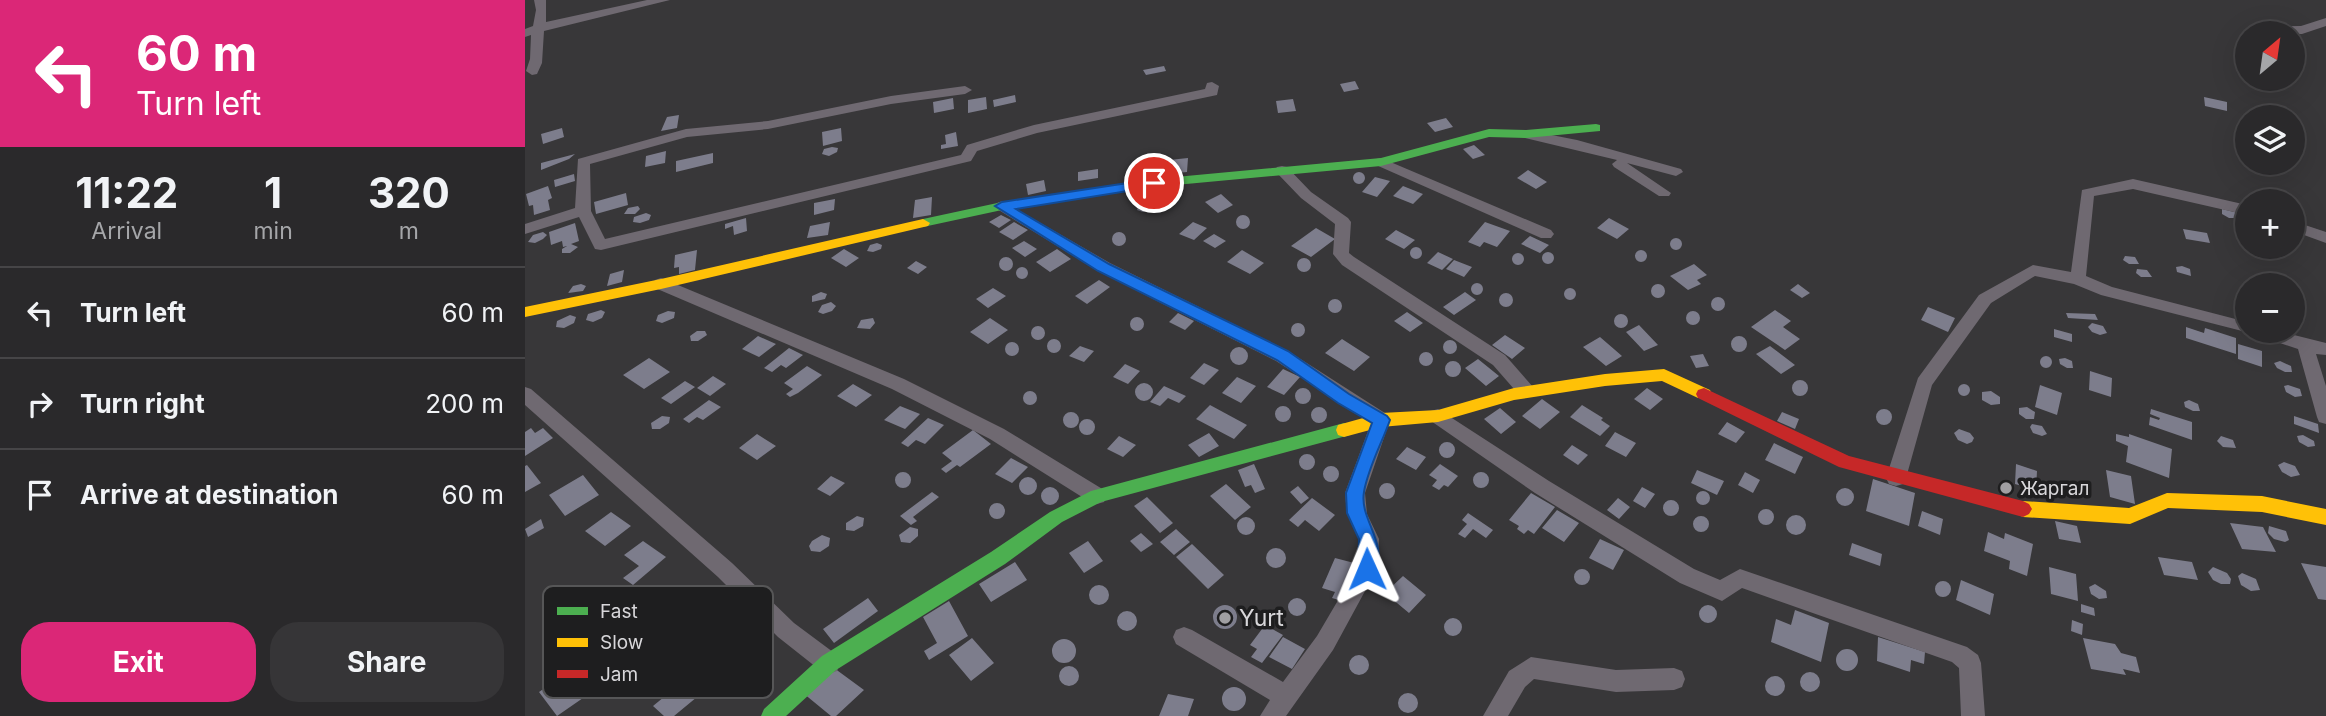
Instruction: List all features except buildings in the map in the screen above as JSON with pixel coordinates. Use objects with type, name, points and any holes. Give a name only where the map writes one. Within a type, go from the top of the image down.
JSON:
[{"type":"street","points":[[532,71],[537,64],[537,39],[542,16],[540,0]]},
{"type":"street","points":[[525,33],[664,0]]},
{"type":"street","points":[[2305,29],[2326,22]]},
{"type":"street","points":[[965,90],[891,100],[768,125],[686,133],[599,156],[583,162],[583,211],[601,245],[815,192],[921,170],[966,158],[972,148],[1034,129],[1212,92],[1212,86]]},
{"type":"street","points":[[525,312],[661,284],[876,232],[960,217],[1002,206],[1154,183],[1381,162],[1489,133],[1527,134],[1596,128]]},
{"type":"street","points":[[1527,134],[1572,143],[1676,172]]},
{"type":"street","points":[[1598,152],[1645,178],[1664,193]]},
{"type":"street","points":[[1381,162],[1546,234]]},
{"type":"street","points":[[1282,170],[1307,195],[1343,222],[1341,254],[1348,261],[1499,360],[1527,392]]},
{"type":"street","points":[[2078,279],[2087,193],[2133,184],[2235,207]]},
{"type":"street","points":[[1002,206],[1104,267],[1282,356],[1381,420]]},
{"type":"street","points":[[525,229],[583,211]]},
{"type":"street","points":[[2305,230],[2326,238]]},
{"type":"street","points":[[1896,478],[1924,383],[1985,299],[2033,270],[2078,279],[2107,291],[2235,325]]},
{"type":"street","points":[[661,284],[898,384],[997,434],[1097,496]]},
{"type":"street","points":[[2298,343],[2326,349]]},
{"type":"street","points":[[2305,345],[2326,417]]},
{"type":"street","points":[[771,716],[829,663],[998,558],[1056,517],[1097,496],[1381,420],[1438,416],[1527,392],[1605,380],[1664,376],[1845,462],[2016,509],[2130,516],[2167,500],[2262,504],[2326,517]]},
{"type":"street","points":[[525,394],[741,586]]},
{"type":"street","points":[[1438,416],[1542,487],[1687,576],[1722,591],[1740,578],[1959,653],[1970,663],[1973,716]]},
{"type":"street","points":[[1272,716],[1325,643],[1367,569],[1369,539],[1357,513],[1355,493],[1381,420]]},
{"type":"street","points":[[773,617],[829,663]]},
{"type":"street","points":[[1184,637],[1285,696]]},
{"type":"street","points":[[1495,716],[1517,680],[1531,668],[1616,681],[1674,678]]},
{"type":"traffic: fast","points":[[923,223],[1002,206],[1154,183],[1381,162],[1489,133],[1526,134],[1596,128]]},
{"type":"traffic: fast","points":[[771,716],[829,663],[998,558],[1056,517],[1097,496],[1344,430]]},
{"type":"traffic: slow","points":[[525,312],[661,284],[923,223]]},
{"type":"traffic: slow","points":[[1344,430],[1381,420],[1438,416],[1514,394],[1605,380],[1664,375],[1704,394]]},
{"type":"traffic: slow","points":[[2023,509],[2130,516],[2167,500],[2262,504],[2326,517]]},
{"type":"traffic: jam","points":[[1704,394],[1845,462],[2023,509]]},
{"type":"place","name":"Жаргал","points":[[2006,488]]},
{"type":"place","name":"Yurt","points":[[1225,618]]},
{"type":"route","points":[[1154,183],[1002,206],[1104,267],[1229,327],[1282,356],[1381,420],[1355,493],[1357,513],[1369,539],[1367,569]]}]
